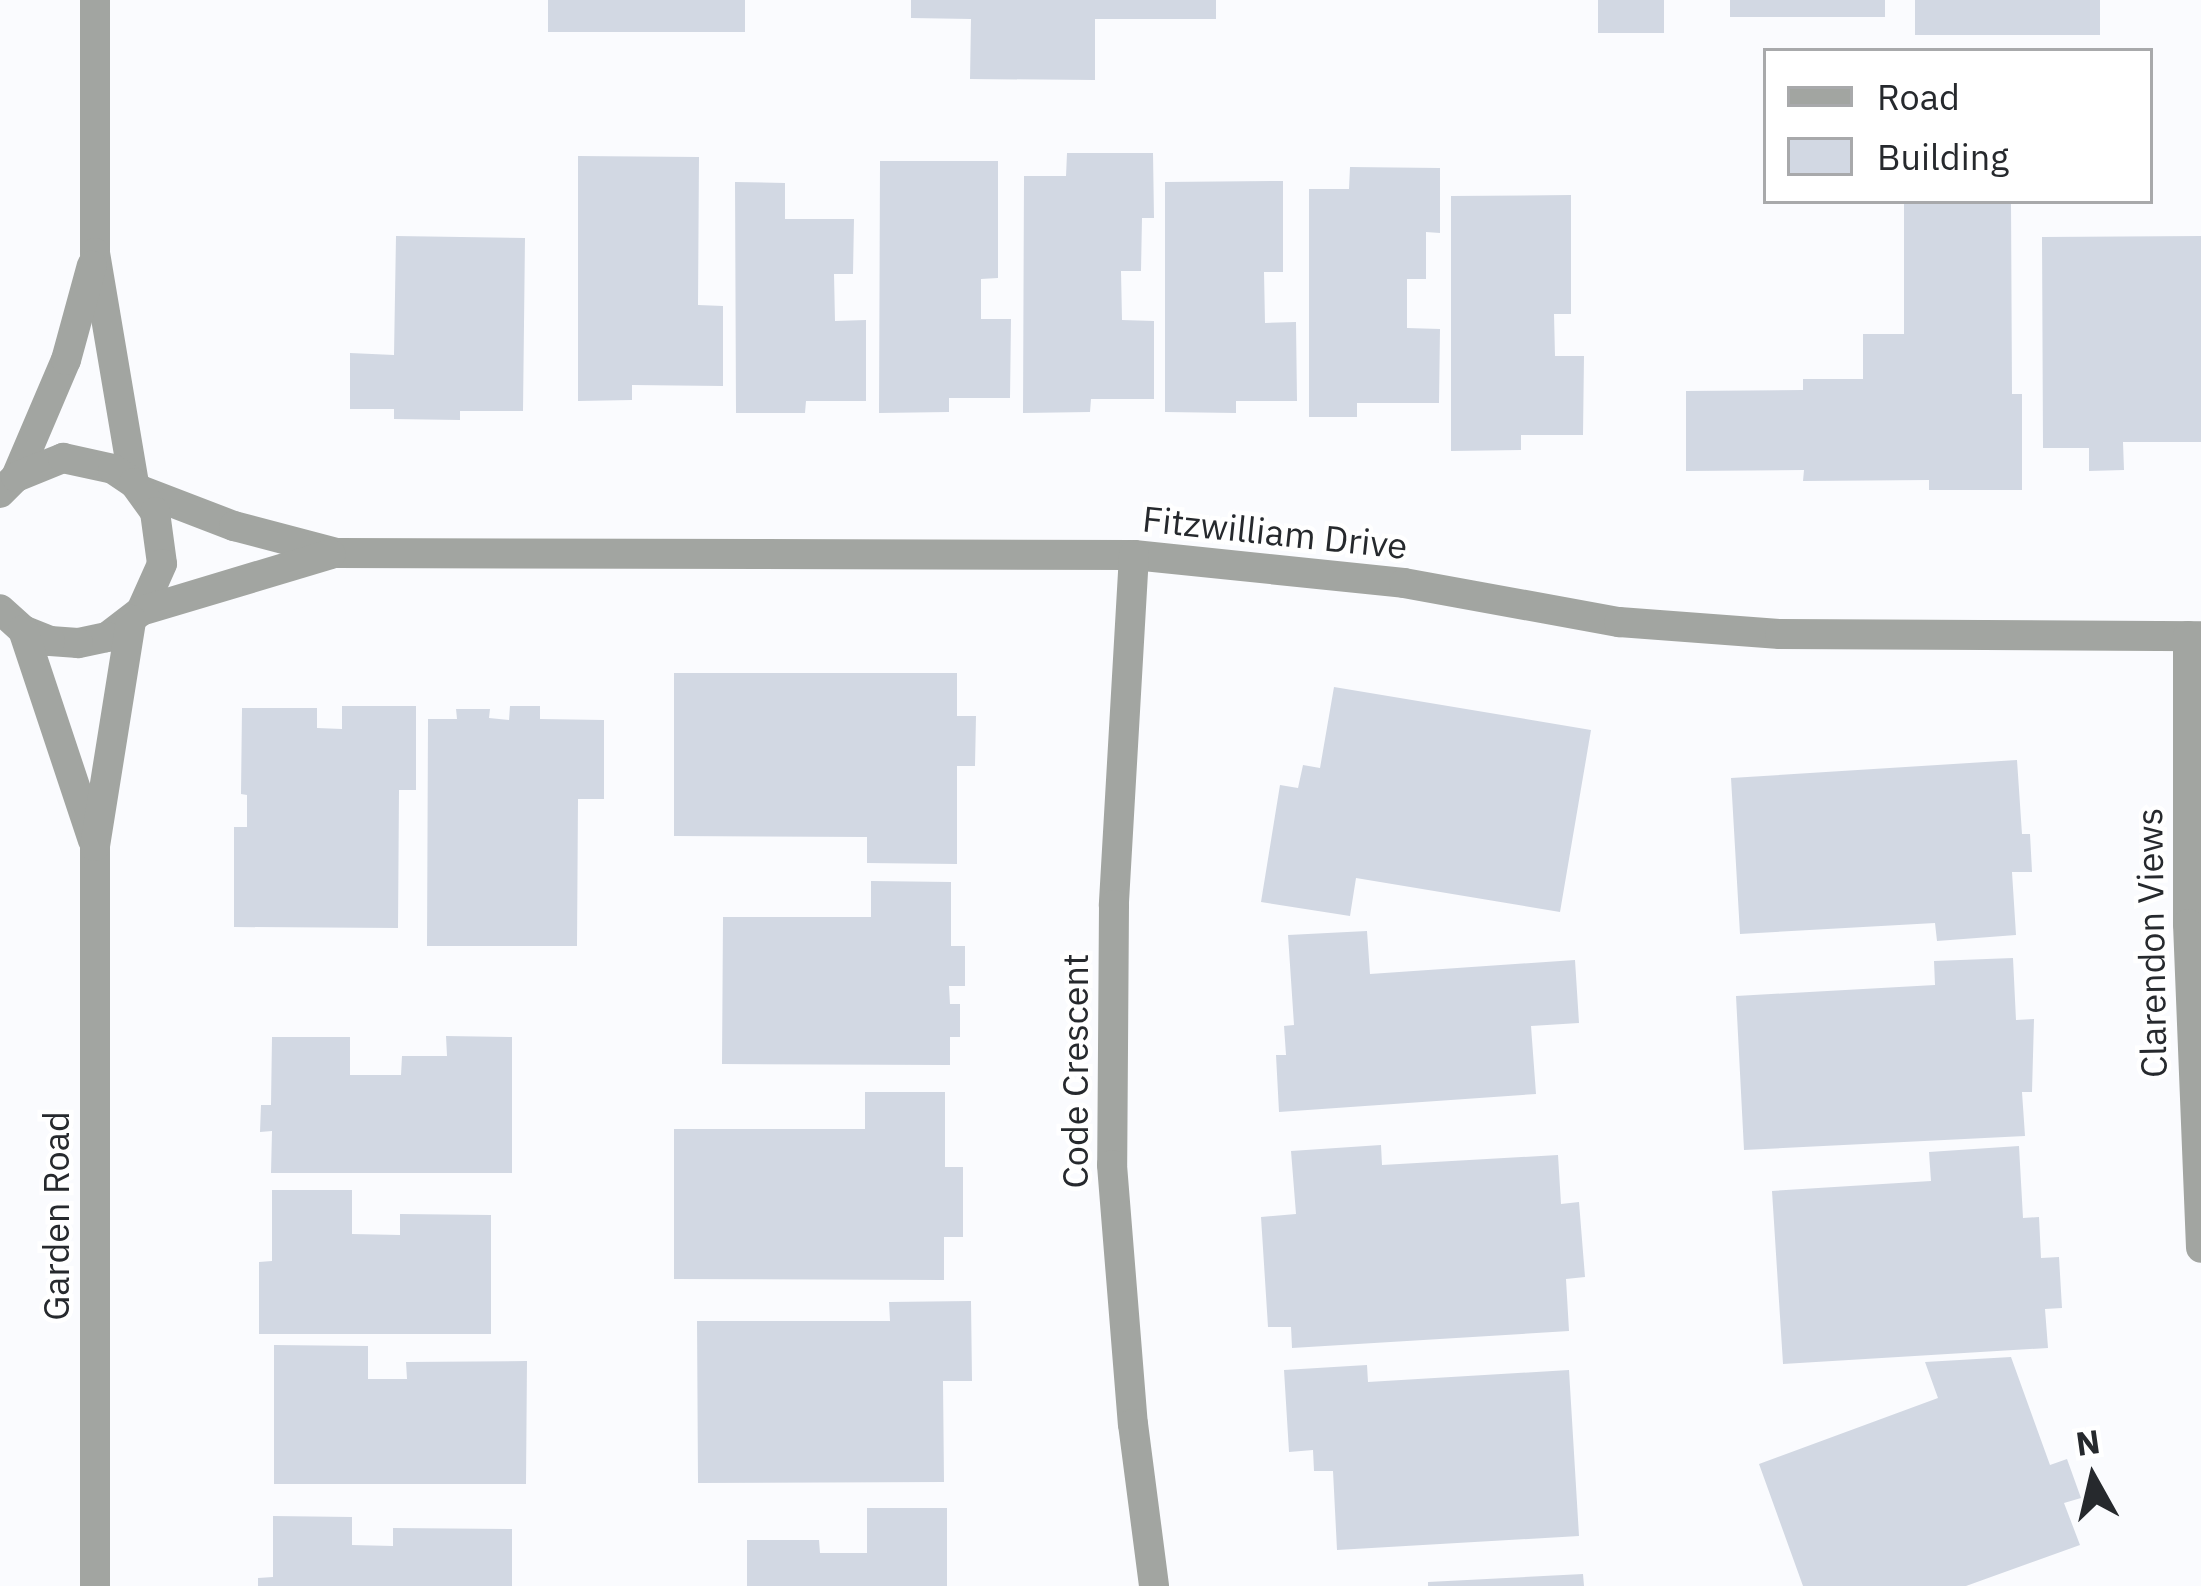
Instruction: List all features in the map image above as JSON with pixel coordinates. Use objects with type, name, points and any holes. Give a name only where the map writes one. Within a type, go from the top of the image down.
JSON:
[{"type":"street","points":[[95,0],[95,254],[137,487]]},
{"type":"street","points":[[6,486],[66,360],[95,254]]},
{"type":"street","name":"Fitzwilliam Drive","points":[[6,486],[63,458],[113,469],[137,487],[234,526],[337,553],[1134,555],[1313,571],[1665,626],[1780,634],[2195,636]]},
{"type":"street","name":"Garden Road","points":[[94,1586],[95,845],[136,615],[162,564],[155,512],[137,487]]},
{"type":"street","name":"Fitzwilliam Drive","points":[[8,618],[50,641],[79,644],[107,637],[136,615],[337,553]]},
{"type":"street","name":"Code Crescent","points":[[1134,555],[1114,905],[1112,1165],[1131,1404],[1154,1586]]},
{"type":"street","name":"Garden Road","points":[[8,618],[95,845]]},
{"type":"street","name":"Clarendon Views","points":[[2195,636],[2188,924],[2201,1248]]},
{"type":"building","points":[[548,0],[745,0],[745,32],[548,32]]},
{"type":"building","points":[[911,0],[1216,0],[1216,19],[1095,19],[1095,80],[970,79],[971,19],[911,18]]},
{"type":"building","points":[[1598,0],[1664,0],[1664,33],[1598,33]]},
{"type":"building","points":[[1730,0],[1885,0],[1885,17],[1730,17]]},
{"type":"building","points":[[1915,0],[2100,0],[2100,35],[1915,35]]},
{"type":"building","points":[[1067,153],[1153,153],[1154,218],[1142,218],[1141,271],[1121,271],[1122,320],[1154,321],[1154,399],[1091,399],[1090,412],[1023,413],[1024,176],[1066,176]]},
{"type":"building","points":[[578,156],[699,157],[698,305],[723,306],[723,386],[632,385],[632,400],[578,401]]},
{"type":"building","points":[[880,161],[998,161],[998,278],[981,279],[981,319],[1011,319],[1010,398],[949,398],[949,412],[879,413]]},
{"type":"building","points":[[1350,167],[1440,168],[1440,233],[1426,232],[1426,279],[1407,279],[1407,328],[1440,329],[1439,403],[1357,403],[1357,417],[1309,417],[1309,189],[1349,189]]},
{"type":"building","points":[[1283,181],[1283,272],[1264,272],[1265,323],[1296,322],[1297,401],[1236,401],[1236,413],[1165,412],[1165,182]]},
{"type":"building","points":[[735,182],[785,183],[785,219],[854,219],[853,274],[834,274],[835,321],[866,320],[866,401],[806,401],[805,413],[736,413]]},
{"type":"building","points":[[1571,195],[1571,314],[1554,314],[1555,356],[1584,356],[1583,435],[1521,435],[1521,450],[1451,451],[1451,196]]},
{"type":"building","points":[[1904,204],[2011,204],[2012,394],[2022,394],[2022,490],[1929,490],[1929,480],[1803,481],[1804,470],[1686,471],[1686,391],[1803,390],[1803,379],[1863,379],[1863,334],[1904,334]]},
{"type":"building","points":[[396,236],[525,238],[523,411],[460,411],[460,420],[394,419],[394,409],[350,409],[350,353],[394,355]]},
{"type":"building","points":[[2201,236],[2201,442],[2123,442],[2124,470],[2089,471],[2089,448],[2043,448],[2042,237]]},
{"type":"building","points":[[674,673],[957,673],[957,716],[976,716],[975,766],[957,766],[957,864],[867,863],[867,837],[674,836]]},
{"type":"building","points":[[1334,687],[1591,730],[1560,912],[1356,878],[1350,916],[1261,902],[1280,785],[1298,788],[1303,765],[1320,768]]},
{"type":"building","points":[[342,706],[416,706],[416,790],[399,790],[398,928],[234,927],[234,827],[247,827],[247,795],[241,794],[242,708],[317,708],[317,728],[342,729]]},
{"type":"building","points":[[510,706],[540,706],[540,719],[604,720],[604,799],[578,799],[577,946],[427,946],[428,719],[457,719],[456,709],[490,709],[489,718],[509,720]]},
{"type":"building","points":[[2017,760],[2022,834],[2030,834],[2032,872],[2012,872],[2016,935],[1937,941],[1935,923],[1740,934],[1731,778]]},
{"type":"building","points":[[871,881],[951,882],[951,946],[965,946],[965,986],[949,986],[950,1004],[960,1004],[960,1037],[950,1037],[950,1065],[722,1064],[723,917],[871,917]]},
{"type":"building","points":[[1367,931],[1370,974],[1575,960],[1579,1023],[1531,1026],[1536,1094],[1279,1112],[1276,1055],[1286,1055],[1284,1026],[1294,1025],[1288,935]]},
{"type":"building","points":[[2013,958],[2016,1020],[2034,1019],[2032,1092],[2022,1092],[2025,1136],[1744,1150],[1736,996],[1935,985],[1934,961]]},
{"type":"building","points":[[446,1036],[512,1037],[512,1173],[271,1173],[272,1131],[260,1132],[261,1105],[271,1105],[272,1037],[350,1037],[350,1075],[401,1075],[402,1056],[447,1056]]},
{"type":"building","points":[[865,1092],[945,1092],[945,1167],[963,1167],[963,1237],[944,1237],[944,1280],[674,1279],[674,1129],[865,1129]]},
{"type":"building","points":[[1381,1145],[1382,1165],[1558,1155],[1561,1204],[1579,1202],[1585,1277],[1566,1279],[1569,1331],[1292,1348],[1291,1327],[1268,1327],[1261,1217],[1296,1214],[1291,1151]]},
{"type":"building","points":[[2019,1146],[2023,1218],[2039,1217],[2041,1258],[2059,1257],[2062,1308],[2045,1309],[2048,1348],[1783,1364],[1772,1191],[1931,1181],[1929,1152]]},
{"type":"building","points":[[272,1190],[352,1190],[352,1234],[400,1235],[400,1214],[491,1215],[491,1334],[259,1334],[259,1262],[272,1261]]},
{"type":"building","points":[[971,1301],[972,1381],[943,1381],[944,1482],[698,1483],[697,1321],[890,1321],[889,1302]]},
{"type":"building","points":[[274,1345],[368,1346],[368,1379],[407,1379],[406,1362],[527,1361],[526,1484],[274,1484]]},
{"type":"building","points":[[2011,1357],[2050,1465],[2067,1459],[2081,1498],[2064,1503],[2080,1545],[1966,1586],[1803,1586],[1759,1464],[1938,1398],[1925,1362]]},
{"type":"building","points":[[1367,1365],[1368,1382],[1569,1370],[1579,1536],[1337,1550],[1333,1471],[1314,1471],[1313,1450],[1289,1452],[1284,1370]]},
{"type":"building","points":[[867,1508],[947,1508],[947,1586],[747,1586],[747,1540],[819,1540],[820,1553],[867,1553]]},
{"type":"building","points":[[273,1516],[352,1517],[352,1545],[393,1546],[393,1528],[512,1529],[512,1586],[258,1586],[258,1578],[273,1577]]},
{"type":"building","points":[[1583,1574],[1584,1586],[1428,1586],[1428,1582]]}]
